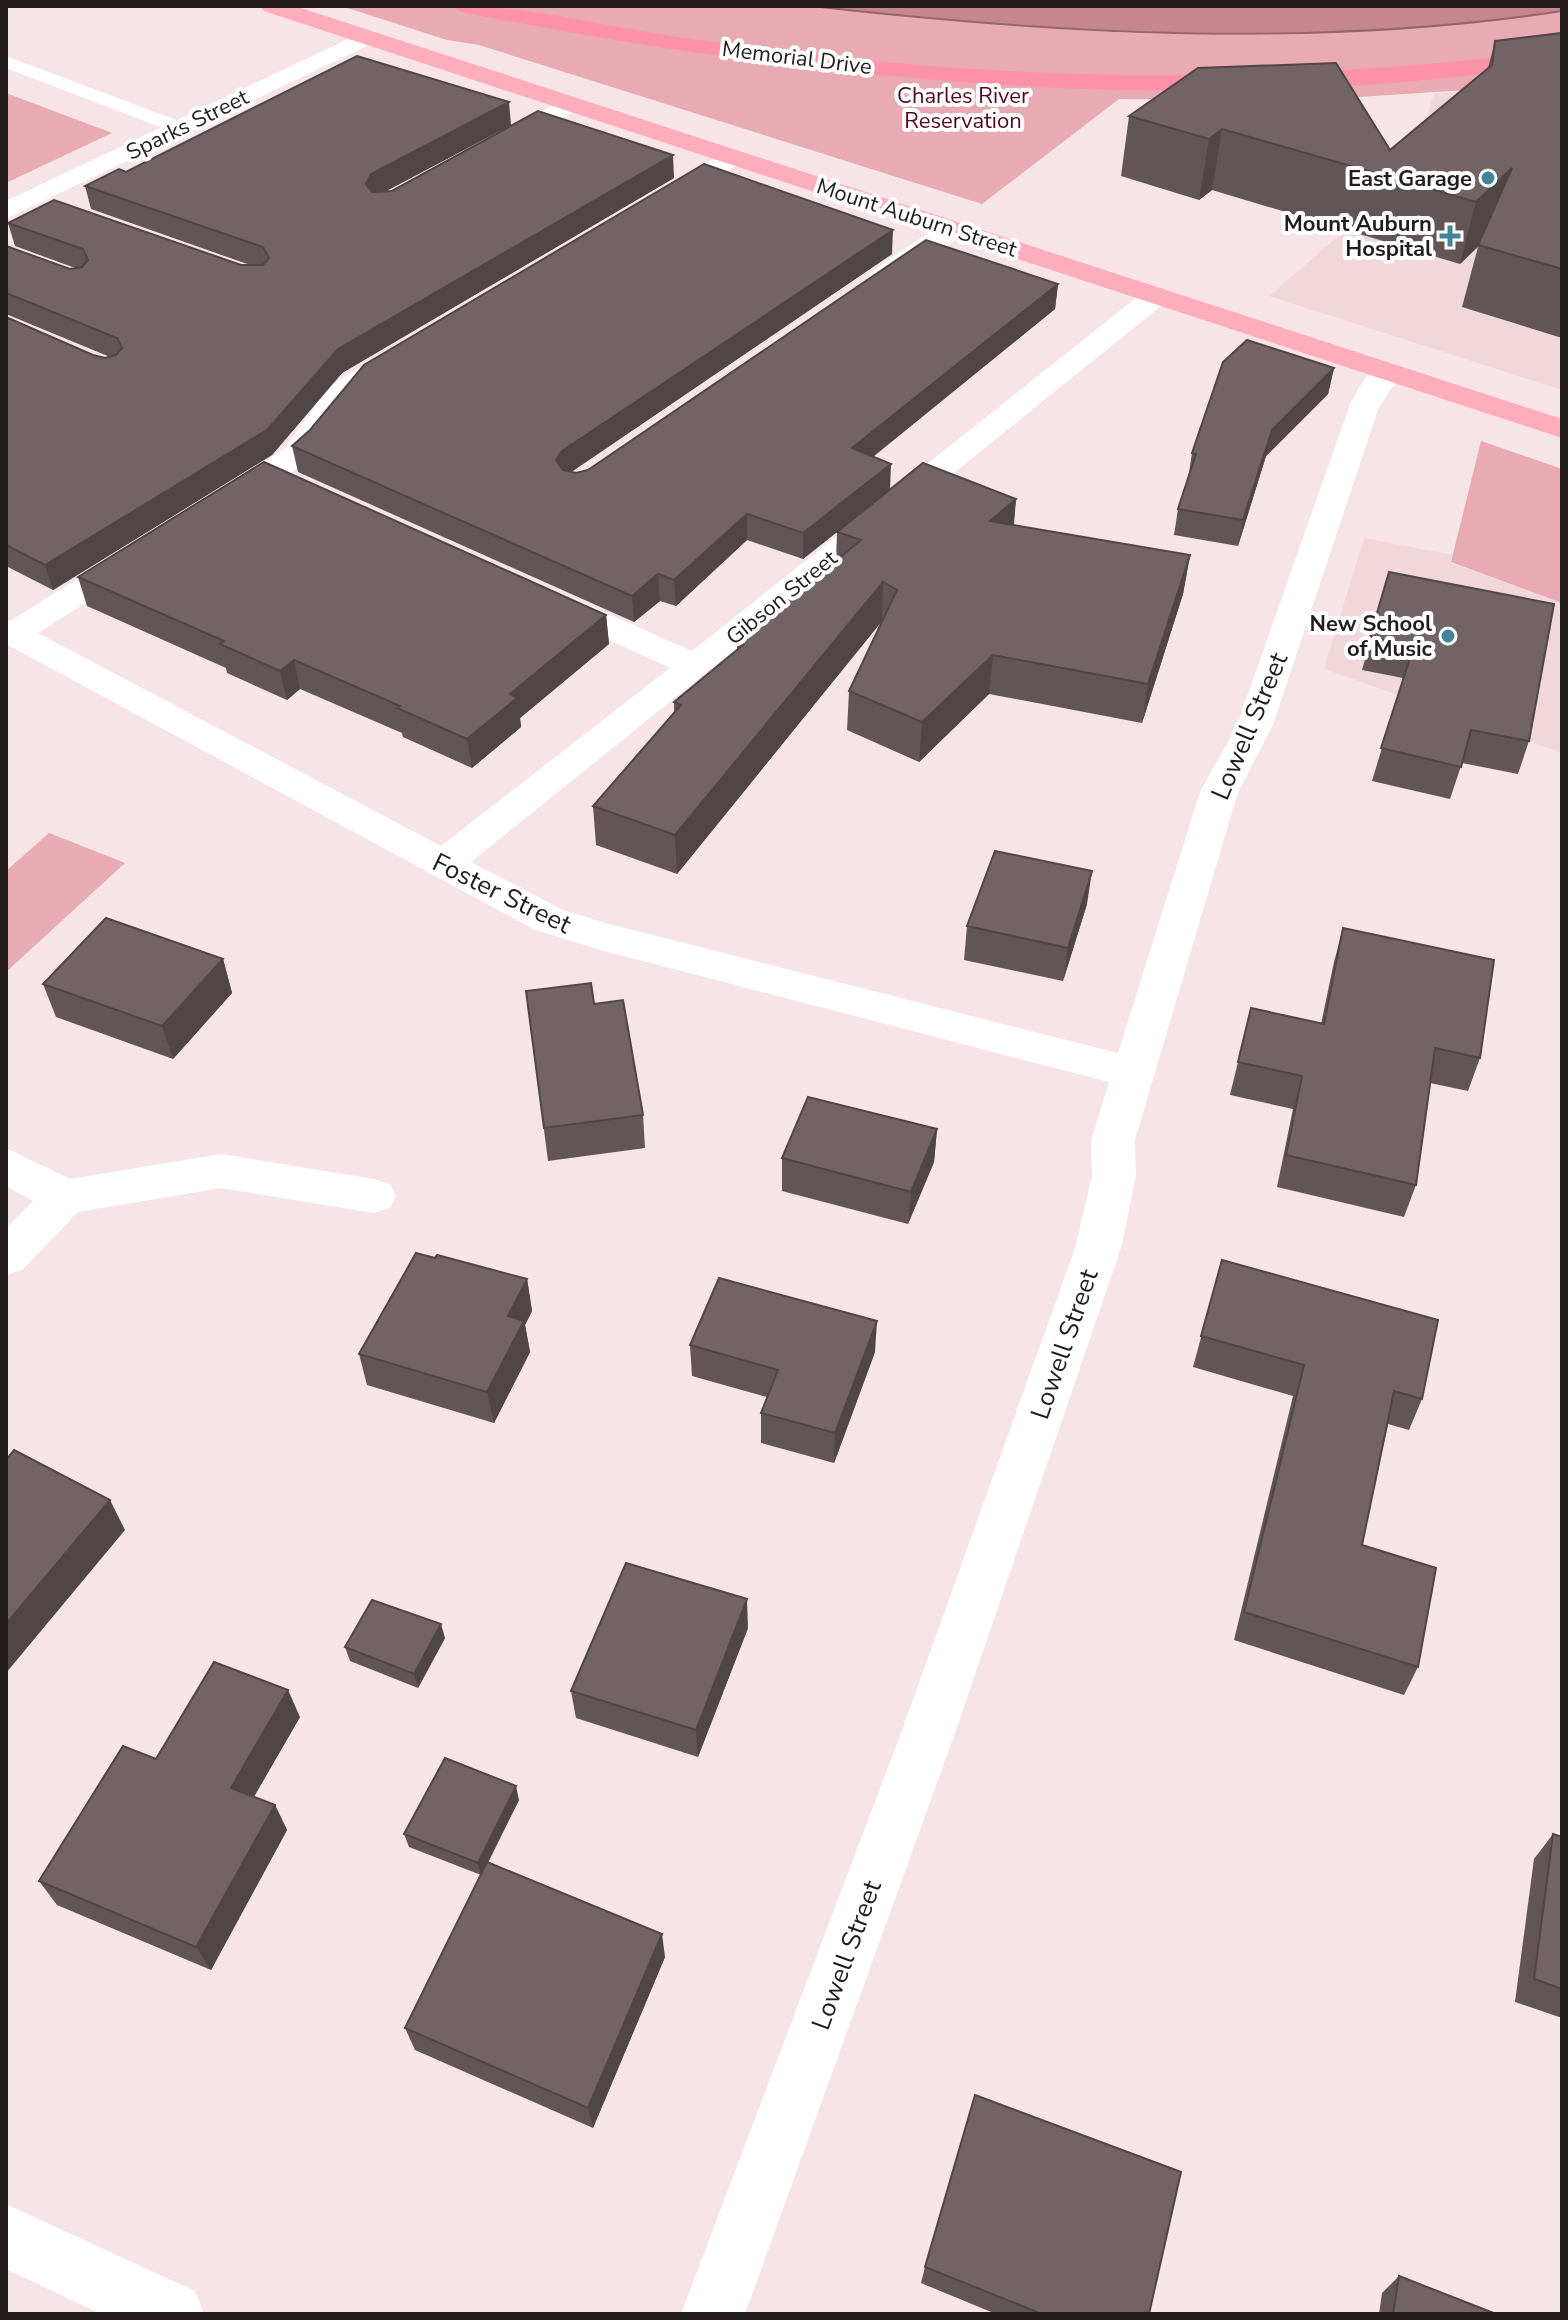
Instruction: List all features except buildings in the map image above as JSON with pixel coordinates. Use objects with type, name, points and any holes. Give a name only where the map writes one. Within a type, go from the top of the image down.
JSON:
[{"type":"highway","name":"Memorial Drive","points":[[466,6],[644,38],[766,54],[1047,80],[1201,84],[1295,82],[1424,73],[1562,57]]},
{"type":"main road","name":"Mount Auburn Street","points":[[272,6],[1562,429]]},
{"type":"street","name":"Sparks Street","points":[[14,205],[367,37]]},
{"type":"street","points":[[483,152],[569,104]]},
{"type":"street","points":[[635,215],[733,157]]},
{"type":"street","points":[[14,205],[65,213]]},
{"type":"street","points":[[857,294],[953,229]]},
{"type":"street","name":"Gibson Street","points":[[442,865],[1156,296]]},
{"type":"street","points":[[202,515],[295,456],[341,392],[408,350]]},
{"type":"street","name":"Lowell Street","points":[[713,2314],[922,1748],[1098,1248],[1114,1176],[1113,1140],[1219,792],[1255,725],[1364,407],[1371,392],[1388,372]]},
{"type":"street","points":[[268,474],[299,488]]},
{"type":"street","points":[[10,632],[164,539]]},
{"type":"street","points":[[529,591],[695,666]]},
{"type":"street","name":"Foster Street","points":[[10,632],[526,910],[575,929],[1132,1072]]},
{"type":"street","points":[[6,1165],[65,1197]]},
{"type":"street","points":[[6,1257],[65,1197],[221,1171],[374,1196]]},
{"type":"street","points":[[6,2236],[172,2314]]},
{"type":"lane","points":[[6,62],[180,128]]},
{"type":"shaded area","points":[[811,6],[1562,6],[1562,11],[1468,23],[1281,34],[1092,30]]},
{"type":"shaded area","name":"Mount Auburn Hospital","points":[[1562,84],[1562,390],[1269,296],[1407,177],[1434,94]]},
{"type":"shaded area","name":"New School of Music","points":[[1364,538],[1453,555],[1451,563],[1562,603],[1562,753],[1324,669]]},
{"type":"green space","name":"Charles River Reservation","points":[[341,6],[811,6],[1128,33],[1258,35],[1412,28],[1562,11],[1562,84],[1311,100],[1119,99],[982,204],[479,45],[447,40]]},
{"type":"green space","points":[[6,93],[112,133],[6,183]]},
{"type":"green space","points":[[1481,441],[1562,469],[1562,603],[1451,562]]},
{"type":"green space","points":[[49,833],[125,863],[6,972],[6,871]]},
{"type":"place","name":"East Garage","points":[[1488,178]]},
{"type":"place","name":"Mount Auburn Hospital","points":[[1450,236]]},
{"type":"place","name":"New School of Music","points":[[1448,636]]}]
